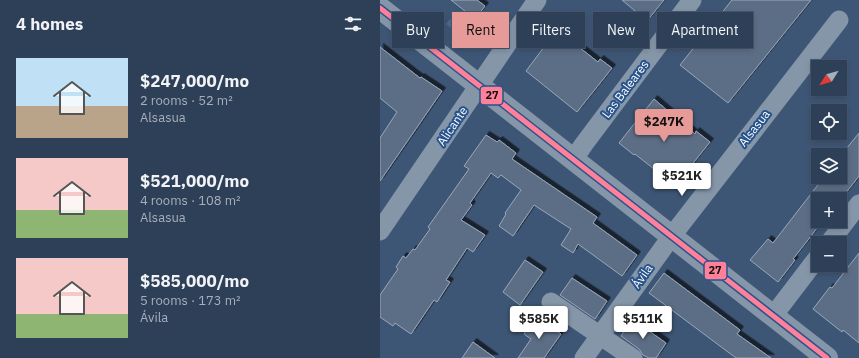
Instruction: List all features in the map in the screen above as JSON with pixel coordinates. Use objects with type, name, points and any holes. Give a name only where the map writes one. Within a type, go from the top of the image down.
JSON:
[{"type":"street","name":"Alicante","points":[[380,231],[538,0]]},
{"type":"street","name":"Las Baleares","points":[[574,160],[584,144],[692,0]]},
{"type":"street","points":[[380,8],[826,358]]},
{"type":"street","name":"Alsasua","points":[[671,237],[839,20]]},
{"type":"street","points":[[834,236],[859,204]]},
{"type":"street","name":"Ávila","points":[[584,358],[671,237]]},
{"type":"street","points":[[773,316],[811,266]]},
{"type":"street","points":[[551,302],[633,358]]},
{"type":"water","points":[[452,17],[452,29],[446,24]]},
{"type":"building","points":[[451,0],[477,0],[485,6],[480,12],[466,12]]},
{"type":"building","points":[[622,0],[664,0],[649,19],[649,12],[636,12]]},
{"type":"building","points":[[732,0],[811,0],[728,103],[680,65],[694,48],[753,48],[753,12],[722,12]]},
{"type":"building","points":[[380,47],[420,78],[421,77],[442,91],[380,181],[380,138],[397,112],[380,98]]},
{"type":"building","points":[[543,48],[580,48],[598,62],[600,59],[612,68],[577,112],[526,71]]},
{"type":"building","points":[[654,99],[695,134],[696,131],[710,142],[674,187],[663,178],[664,177],[619,143]]},
{"type":"building","points":[[859,133],[859,176],[846,192],[812,192],[819,184],[847,184],[847,148]]},
{"type":"building","points":[[486,135],[497,142],[499,140],[516,153],[512,159],[597,217],[593,223],[637,255],[622,276],[578,244],[573,253],[561,245],[571,229],[534,205],[513,236],[499,226],[506,214],[505,213],[521,190],[501,175],[498,178],[491,173],[470,203],[472,205],[461,220],[485,235],[473,252],[467,248],[446,280],[450,282],[437,302],[434,300],[411,334],[395,323],[393,326],[380,317],[380,295],[398,269],[396,267],[403,256],[406,258],[413,249],[415,250],[430,229],[428,227],[469,169],[464,166]]},
{"type":"building","points":[[811,194],[811,228],[817,228],[793,259],[795,260],[778,282],[750,260],[768,239],[773,243]]},
{"type":"building","points":[[859,253],[859,343],[843,330],[842,332],[813,309],[830,287],[832,288],[844,272],[847,272],[847,269]]},
{"type":"building","points":[[525,260],[543,272],[520,305],[503,292]]},
{"type":"building","points":[[664,273],[740,330],[737,334],[771,358],[736,358],[649,293]]},
{"type":"building","points":[[572,278],[607,301],[595,319],[560,295]]},
{"type":"building","points":[[536,317],[561,334],[544,358],[518,358],[531,339],[524,334]]},
{"type":"building","points":[[632,319],[666,343],[656,358],[649,358],[643,355],[639,349],[621,336]]},
{"type":"building","points":[[473,342],[495,358],[462,358]]},
{"type":"transit line","name":"27","points":[[380,8],[827,358]]}]
